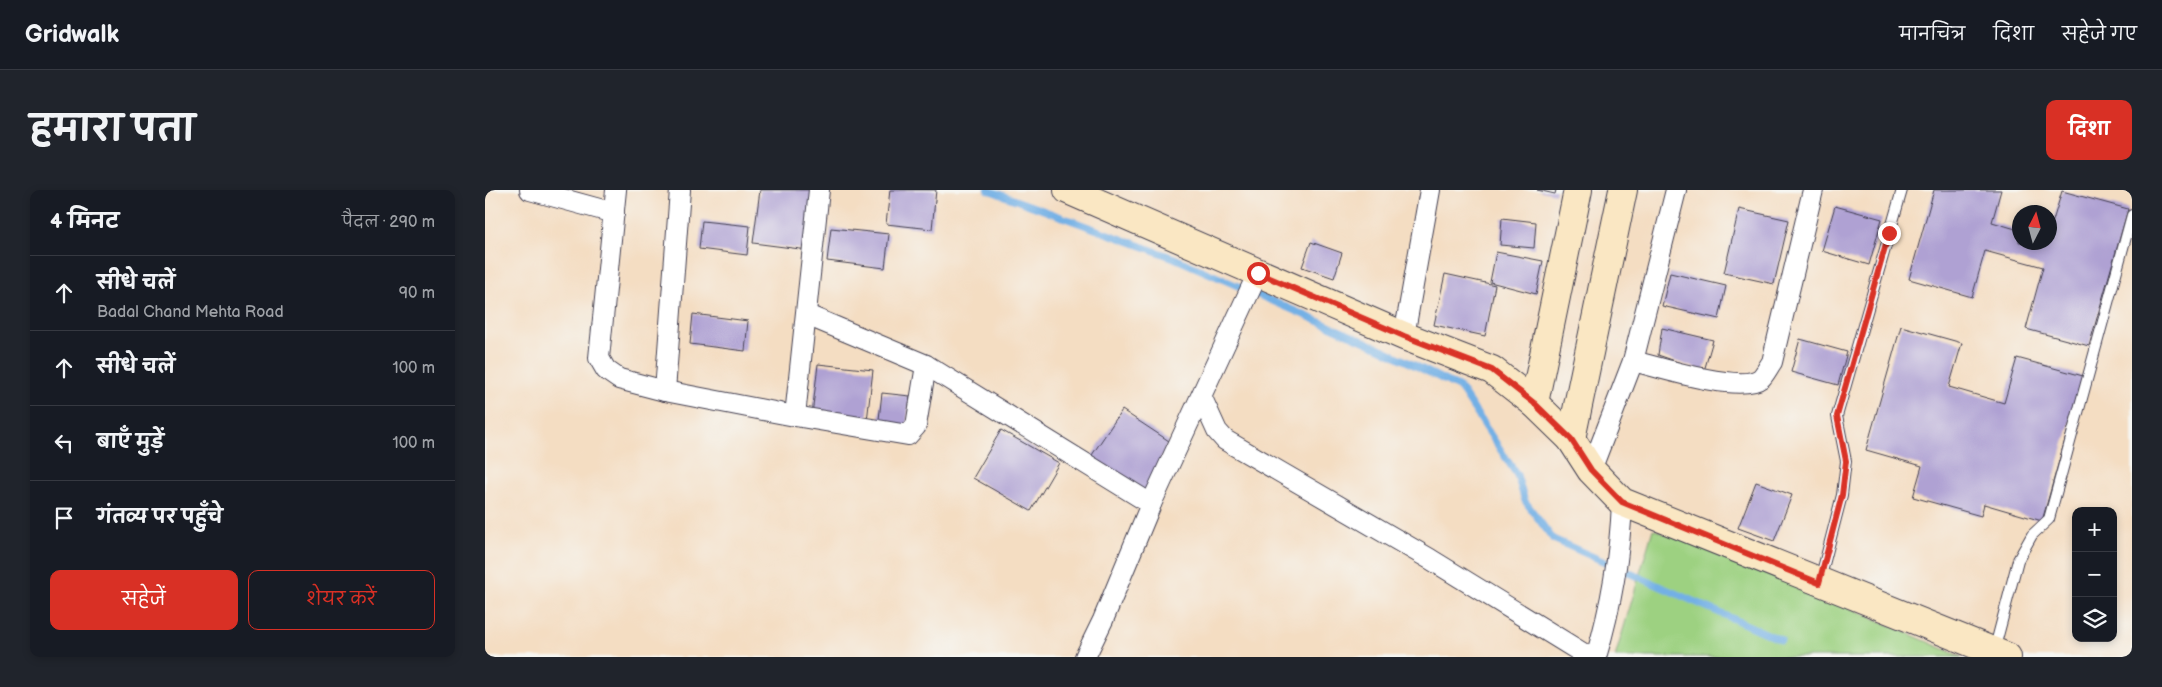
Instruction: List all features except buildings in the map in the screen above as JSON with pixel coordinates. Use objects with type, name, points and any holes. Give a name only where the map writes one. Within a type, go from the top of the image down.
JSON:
[{"type":"street","points":[[530,190],[614,213]]},
{"type":"street","points":[[616,190],[599,358],[605,370],[619,379],[665,391],[907,435],[916,426],[926,366]]},
{"type":"street","points":[[665,391],[681,190]]},
{"type":"street","points":[[795,416],[819,190]]},
{"type":"street","points":[[1068,190],[1251,289],[1404,336],[1492,370],[1534,403],[1571,439],[1622,515],[1819,583],[2000,655]]},
{"type":"street","points":[[1404,336],[1430,190]]},
{"type":"street","points":[[1534,403],[1578,190]]},
{"type":"street","points":[[1571,439],[1623,190]]},
{"type":"street","points":[[1591,470],[1633,361],[1676,190]]},
{"type":"street","points":[[1633,361],[1731,384],[1748,383],[1761,378],[1772,362],[1813,190]]},
{"type":"street","points":[[1085,657],[1103,620],[1151,504],[1202,398],[1251,289]]},
{"type":"street","points":[[807,315],[926,366],[1151,504]]},
{"type":"street","points":[[1202,398],[1217,432],[1225,440],[1429,559],[1589,657]]},
{"type":"street","points":[[1596,657],[1607,619],[1622,515]]},
{"type":"lane","points":[[1819,583],[1842,495],[1846,461],[1837,416],[1902,190]]},
{"type":"lane","points":[[2000,655],[2018,560],[2032,535],[2049,518],[2132,215]]},
{"type":"green space","points":[[1653,529],[1727,554],[1962,657],[1615,657]]},
{"type":"waterway","points":[[988,190],[1174,258],[1384,350],[1460,388],[1517,475],[1525,501],[1553,539],[1781,640]]},
{"type":"route","points":[[1258,273],[1404,336],[1492,370],[1534,403],[1571,439],[1591,470],[1622,502],[1819,583],[1842,495],[1846,461],[1837,416],[1889,233]]}]
